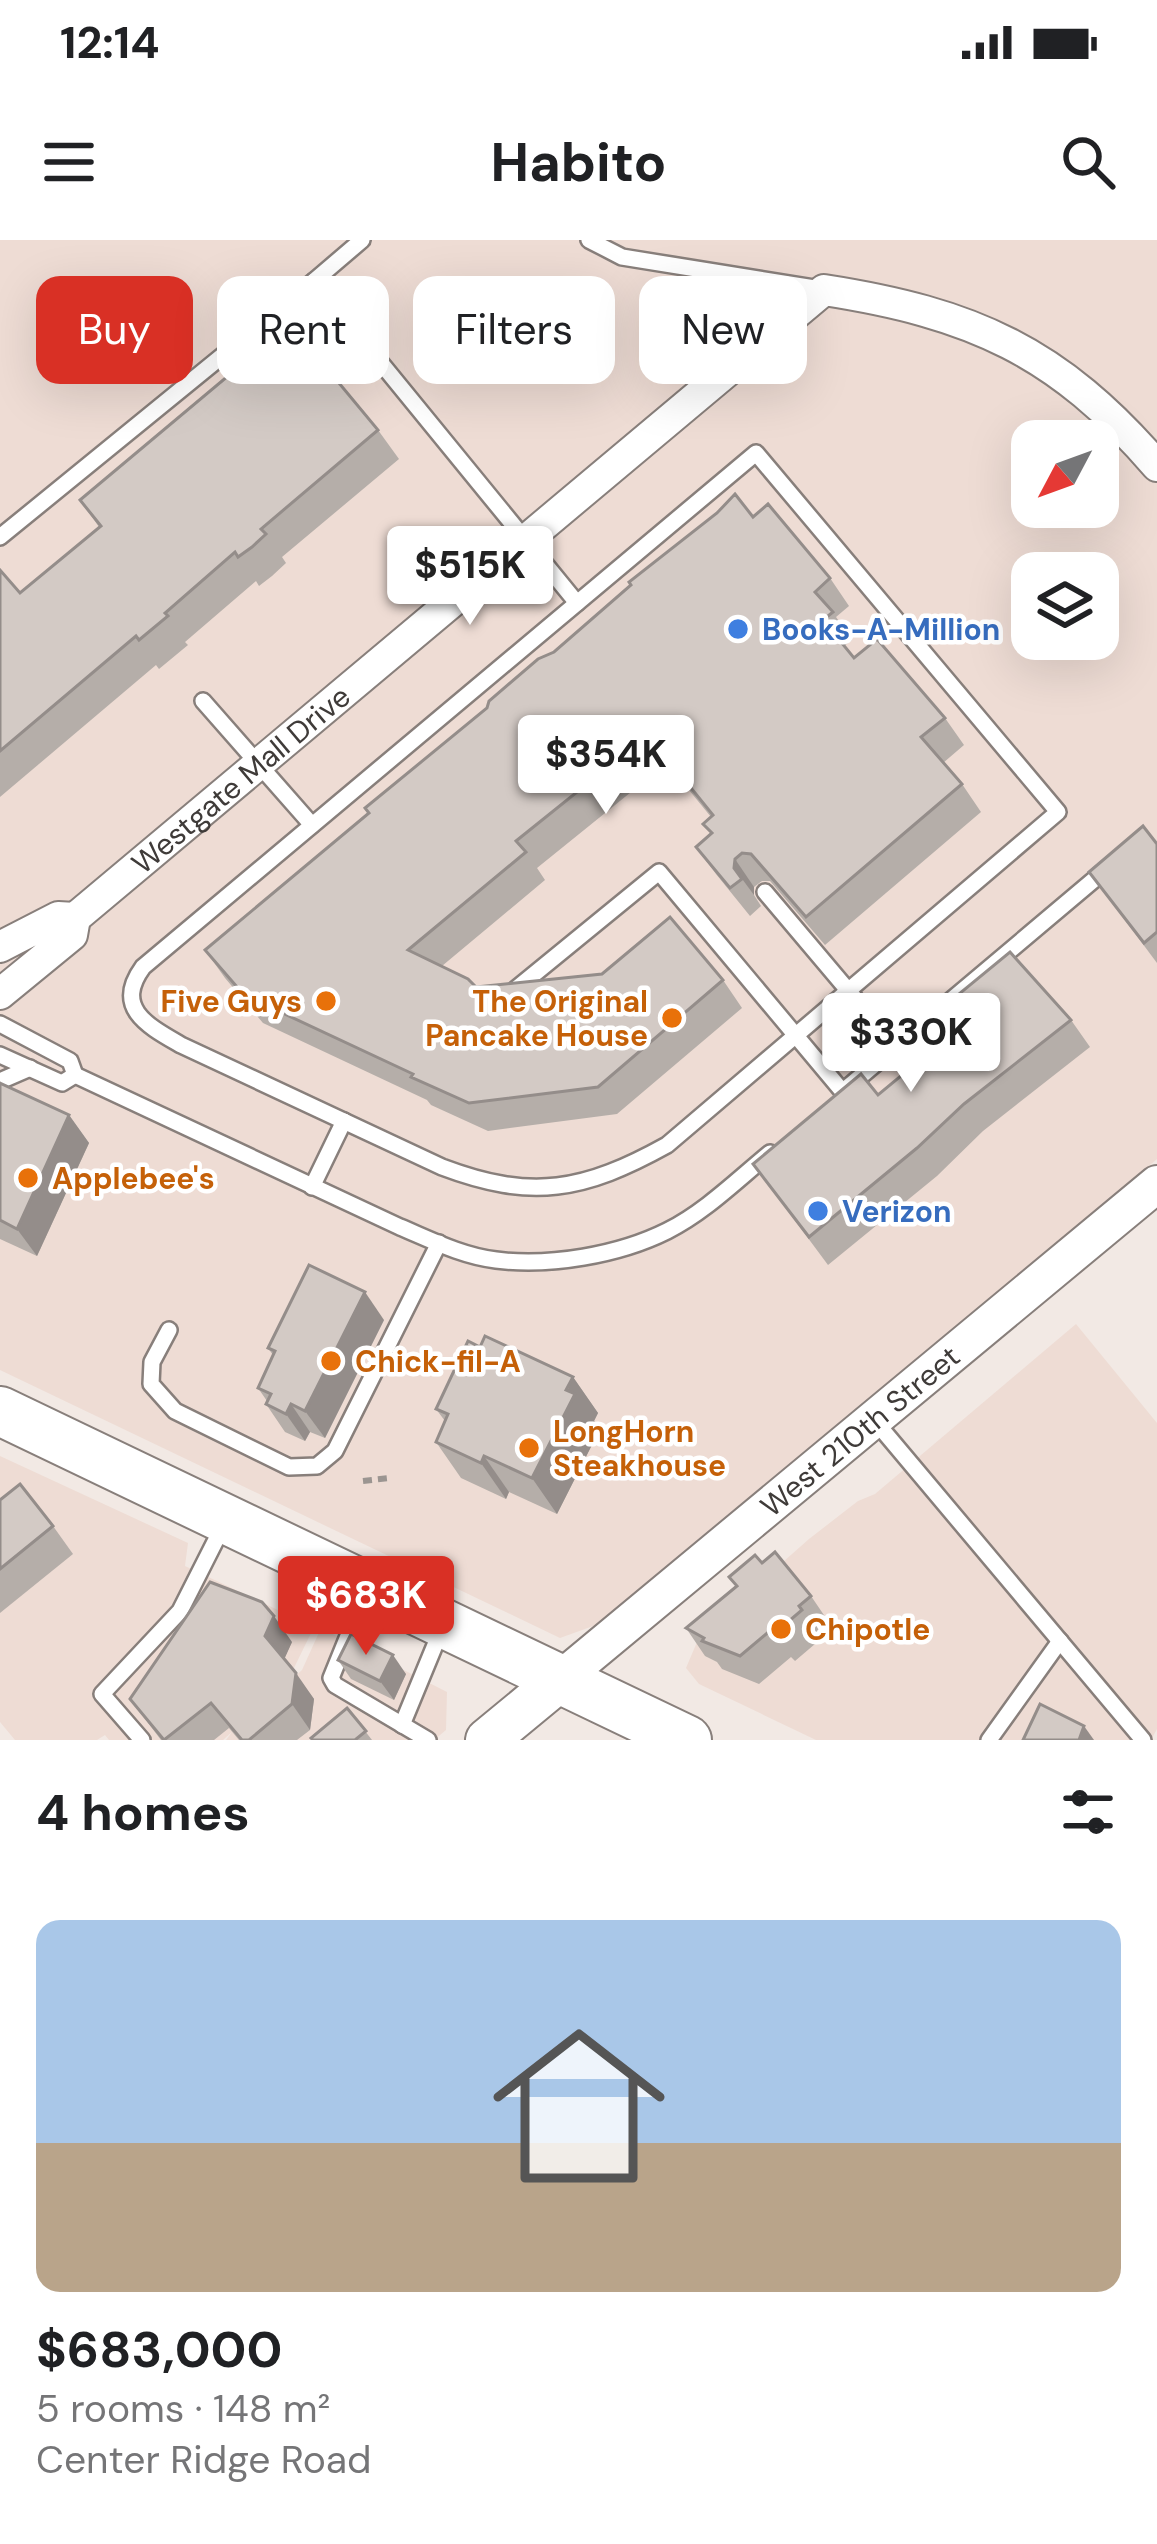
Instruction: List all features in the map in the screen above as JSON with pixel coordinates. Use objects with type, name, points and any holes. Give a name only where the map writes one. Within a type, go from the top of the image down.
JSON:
[{"type":"main road","points":[[4,1421],[226,1518],[687,1740]]},
{"type":"main road","points":[[487,1740],[562,1678]]},
{"type":"street","points":[[824,290],[928,311],[1017,345],[1086,392],[1157,466]]},
{"type":"street","name":"Westgate Mall Drive","points":[[0,994],[73,935],[75,918],[824,290]]},
{"type":"street","name":"Westgate Mall Drive","points":[[0,947],[58,917],[75,918]]},
{"type":"street","name":"West 210th Street","points":[[562,1678],[1157,1184]]},
{"type":"lane","points":[[320,276],[362,240]]},
{"type":"lane","points":[[589,240],[622,257],[824,290]]},
{"type":"lane","points":[[0,537],[217,360]]},
{"type":"lane","points":[[389,372],[577,602]]},
{"type":"lane","points":[[756,453],[1058,812],[667,1144],[634,1163],[556,1187],[526,1190],[487,1184],[344,1120],[153,1029],[136,1013],[130,996],[143,967],[312,825],[756,453]]},
{"type":"lane","points":[[203,701],[312,825]]},
{"type":"lane","points":[[826,1106],[1123,855]]},
{"type":"lane","points":[[500,1003],[659,872],[843,1092]]},
{"type":"lane","points":[[765,892],[926,1082]]},
{"type":"lane","points":[[0,1024],[70,1060],[75,1075],[439,1244],[497,1260],[575,1257],[638,1244],[704,1208],[792,1135]]},
{"type":"lane","points":[[0,1055],[62,1083],[75,1075]]},
{"type":"lane","points":[[0,1081],[31,1068]]},
{"type":"lane","points":[[312,1186],[344,1120]]},
{"type":"lane","points":[[169,1330],[152,1362],[151,1384],[175,1411],[290,1467],[317,1466],[335,1451],[439,1244]]},
{"type":"lane","points":[[874,1419],[1136,1737]]},
{"type":"lane","points":[[142,1740],[102,1694],[181,1611],[226,1518]]},
{"type":"lane","points":[[368,1586],[331,1678],[335,1685],[428,1740]]},
{"type":"lane","points":[[403,1725],[445,1622]]},
{"type":"lane","points":[[989,1740],[1060,1640]]},
{"type":"lane","points":[[351,1715],[364,1703]]},
{"type":"path","points":[[363,1481],[390,1478]]},
{"type":"shaded area","points":[[0,240],[1157,240],[1157,1159],[622,1611],[560,1638],[0,1370]]},
{"type":"shaded area","points":[[1076,1324],[1157,1423],[1157,1729],[1151,1740],[816,1740],[699,1684],[686,1668],[700,1635],[809,1539],[858,1501],[875,1494]]},
{"type":"shaded area","points":[[0,1456],[188,1543],[185,1566],[314,1627],[292,1672],[272,1698],[302,1670],[321,1628],[447,1692],[446,1730],[434,1740],[226,1740],[232,1732],[223,1740],[109,1740],[105,1735],[97,1740],[15,1740],[0,1722]]},
{"type":"building","points":[[218,384],[340,384],[378,430],[261,529],[266,534],[252,547],[238,557],[235,552],[165,613],[168,616],[139,640],[136,636],[0,751],[0,570],[20,593],[101,526],[80,500]]},
{"type":"building","points":[[735,494],[753,517],[768,504],[830,578],[815,592],[833,612],[823,620],[854,658],[877,639],[945,718],[921,737],[962,784],[806,917],[751,854],[742,853],[735,859],[734,868],[742,879],[730,888],[696,847],[712,833],[703,824],[713,815],[648,735],[516,841],[526,852],[408,950],[476,987],[602,974],[670,917],[723,980],[598,1087],[469,1103],[244,995],[205,950]]},
{"type":"building","points":[[1143,826],[1157,844],[1157,932],[1144,943],[1089,872]]},
{"type":"building","points":[[1010,952],[1071,1020],[809,1237],[753,1164],[861,1074],[878,1095],[925,1056],[908,1036]]},
{"type":"building","points":[[0,1083],[69,1115],[17,1229],[0,1220]]},
{"type":"building","points":[[309,1265],[365,1292],[305,1411],[291,1404],[286,1414],[266,1404],[271,1394],[258,1388],[275,1351],[268,1348]]},
{"type":"building","points":[[485,1336],[573,1377],[566,1390],[575,1394],[532,1478],[484,1456],[481,1463],[436,1442],[448,1414],[436,1409],[468,1341],[480,1347]]},
{"type":"building","points":[[20,1484],[53,1526],[0,1569],[0,1500]]},
{"type":"building","points":[[775,1552],[811,1596],[799,1606],[802,1610],[740,1656],[702,1641],[686,1628],[737,1586],[729,1577],[755,1555],[762,1563]]},
{"type":"building","points":[[210,1582],[262,1602],[274,1616],[265,1636],[296,1673],[292,1704],[249,1740],[242,1740],[211,1703],[164,1740],[130,1699]]},
{"type":"building","points":[[351,1634],[393,1655],[380,1681],[338,1660]]},
{"type":"building","points":[[1040,1704],[1084,1726],[1079,1740],[1023,1740]]},
{"type":"building","points":[[347,1708],[366,1731],[355,1740],[311,1738]]},
{"type":"place","name":"Books-A-Million","points":[[738,629]]},
{"type":"place","name":"Five Guys","points":[[326,1001]]},
{"type":"place","name":"The Original Pancake House","points":[[672,1018]]},
{"type":"place","name":"Applebee's","points":[[28,1178]]},
{"type":"place","name":"Verizon","points":[[818,1211]]},
{"type":"place","name":"Chick-fil-A","points":[[331,1361]]},
{"type":"place","name":"LongHorn Steakhouse","points":[[529,1448]]},
{"type":"place","name":"Chipotle","points":[[781,1629]]}]
